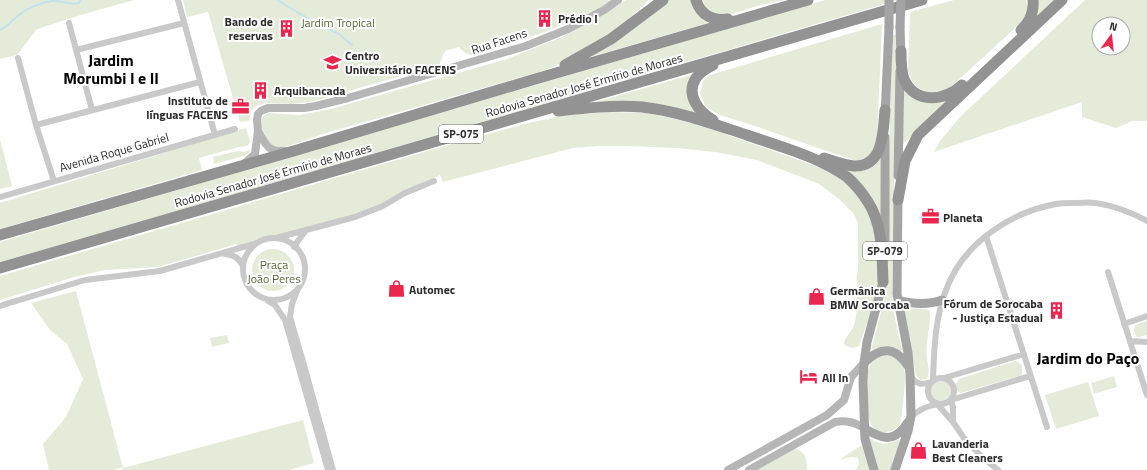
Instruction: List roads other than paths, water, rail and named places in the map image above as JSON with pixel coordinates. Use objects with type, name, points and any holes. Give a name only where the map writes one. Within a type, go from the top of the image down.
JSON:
[{"type":"highway","points":[[532,80],[569,63],[611,39],[663,0]]},
{"type":"highway","points":[[696,0],[703,13],[718,20],[762,14]]},
{"type":"highway","name":"Rodovia Senador José Ermírio de Moraes","points":[[0,235],[297,150],[808,0]]},
{"type":"highway","name":"Rodovia Senador José Ermírio de Moraes","points":[[0,268],[922,0]]},
{"type":"highway","points":[[901,51],[904,79],[909,87],[917,94],[928,98],[940,98],[958,88],[1024,28],[1032,14],[1034,6],[1033,0]]},
{"type":"highway","points":[[898,200],[905,161],[918,135],[1062,0]]},
{"type":"highway","points":[[744,52],[713,65],[699,75],[694,82],[692,91],[695,104],[702,113],[713,120],[829,160],[854,166],[862,165],[872,160],[877,154],[882,141],[885,110]]},
{"type":"highway","points":[[527,114],[600,106],[642,107],[681,114],[788,149],[825,164],[848,178],[861,191],[875,216],[882,252],[883,282]]},
{"type":"main road","name":"Rua Facens","points":[[234,168],[246,162],[255,154],[258,131],[258,114],[268,108],[304,108],[316,106],[512,50],[568,29],[604,10],[618,0]]},
{"type":"main road","name":"SP-079","points":[[874,470],[867,449],[868,431],[864,419],[864,363],[867,342],[883,282],[885,110],[889,0]]},
{"type":"main road","name":"SP-079","points":[[895,470],[908,431],[911,416],[910,371],[898,300],[896,277],[901,0]]},
{"type":"main road","points":[[258,131],[271,150],[277,152],[297,150]]},
{"type":"main road","points":[[898,300],[915,303],[928,303],[942,300]]},
{"type":"main road","points":[[728,470],[832,411],[844,400],[851,377],[875,354],[881,351],[889,350],[898,353],[903,358],[910,371]]},
{"type":"main road","points":[[749,470],[835,422],[842,420],[858,424],[868,431],[881,437],[888,438],[899,433],[911,416]]},
{"type":"street","points":[[178,0],[215,135]]},
{"type":"street","points":[[69,22],[92,110]]},
{"type":"street","points":[[76,50],[184,23]]},
{"type":"street","points":[[18,58],[36,125],[54,181]]},
{"type":"street","points":[[36,125],[200,82]]},
{"type":"street","name":"Avenida Roque Gabriel","points":[[0,197],[235,129]]},
{"type":"street","points":[[0,306],[85,280],[160,271],[355,217],[383,206],[405,193],[434,181]]},
{"type":"street","points":[[998,470],[980,455],[964,438],[953,422],[937,404],[931,400],[928,393],[928,389],[932,381],[936,330],[942,300],[950,281],[964,258],[986,236],[1019,215],[1056,204],[1096,203],[1134,213],[1147,221]]},
{"type":"street","points":[[294,246],[306,230]]},
{"type":"street","points":[[986,236],[1047,427]]},
{"type":"street","points":[[272,239],[284,241],[294,246],[300,253],[304,266],[303,279],[292,304],[290,317],[328,470]]},
{"type":"street","points":[[257,243],[250,249],[246,257],[243,266],[243,274],[251,290],[275,305],[285,320],[333,470]]},
{"type":"street","points":[[224,254],[232,255],[240,260],[243,266]]},
{"type":"street","points":[[1108,272],[1147,395]]},
{"type":"street","points":[[265,299],[274,300],[284,298],[292,294],[299,287]]},
{"type":"street","points":[[1124,324],[1147,316]]},
{"type":"street","points":[[1130,341],[1144,342]]},
{"type":"street","points":[[1134,355],[1137,344],[1144,342]]},
{"type":"street","points":[[910,371],[916,383],[923,384],[1024,354]]},
{"type":"street","points":[[911,416],[924,408],[937,404],[944,404],[952,400],[1030,376]]},
{"type":"street","points":[[944,378],[951,383],[954,391],[952,400],[953,422]]},
{"type":"waterway","points":[[0,30],[6,27],[22,12],[39,4],[51,1],[79,3],[81,0]]},
{"type":"waterway","points":[[277,0],[314,22],[339,34],[352,45]]},
{"type":"place","name":"Prédio I","points":[[545,18]]},
{"type":"place","name":"Bando de reservas","points":[[286,28]]},
{"type":"place","name":"Centro Universitário FACENS","points":[[332,62]]},
{"type":"place","name":"Arquibancada","points":[[261,90]]},
{"type":"place","name":"Instituto de línguas FACENS","points":[[241,107]]},
{"type":"place","name":"Planeta","points":[[930,217]]},
{"type":"place","name":"Automec","points":[[396,289]]},
{"type":"place","name":"Germânica BMW Sorocaba","points":[[817,297]]},
{"type":"place","name":"Fórum de Sorocaba - Justiça Estadual","points":[[1056,310]]},
{"type":"place","name":"All In","points":[[809,377]]},
{"type":"place","name":"Lavanderia Best Cleaners","points":[[919,450]]},
{"type":"district","name":"Jardim Morumbi I e II","points":[[111,69]]},
{"type":"district","name":"Jardim do Paço","points":[[1088,358]]},
{"type":"park label","name":"Jardim Tropical","points":[[338,22]]},
{"type":"park label","name":"Praça João Peres","points":[[274,271]]}]
